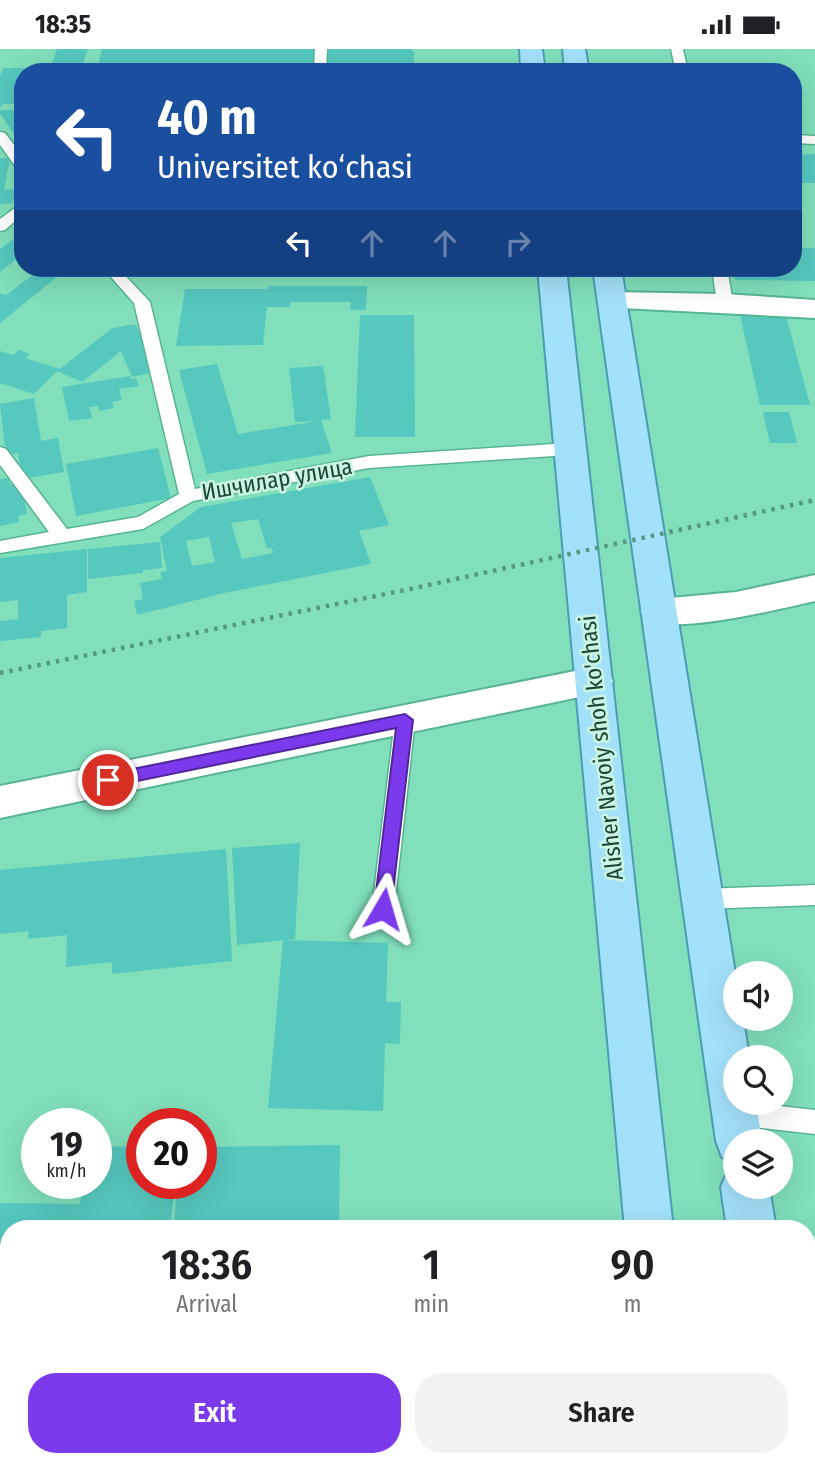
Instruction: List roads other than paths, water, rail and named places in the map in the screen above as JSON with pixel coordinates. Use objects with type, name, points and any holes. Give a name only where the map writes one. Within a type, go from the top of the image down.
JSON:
[{"type":"main road","name":"Alisher Navoiy shoh ko'chasi","points":[[553,277],[648,1220]]},
{"type":"main road","points":[[736,1127],[610,284],[725,303],[815,309]]},
{"type":"main road","points":[[659,612],[736,605],[815,588]]},
{"type":"main road","points":[[0,802],[595,681]]},
{"type":"main road","points":[[747,1199],[750,1220]]},
{"type":"lane","points":[[0,136],[14,155]]},
{"type":"lane","points":[[0,227],[14,214]]},
{"type":"lane","name":"Ишчилар улица","points":[[118,277],[142,302],[188,496],[369,462],[569,449]]},
{"type":"lane","points":[[721,277],[725,303]]},
{"type":"lane","points":[[0,453],[62,536]]},
{"type":"lane","points":[[0,547],[143,523],[188,496]]},
{"type":"lane","points":[[383,909],[405,720]]},
{"type":"lane","points":[[702,899],[815,895]]},
{"type":"lane","points":[[736,1127],[815,1122]]},
{"type":"railway","points":[[0,673],[415,588],[815,500]]}]
